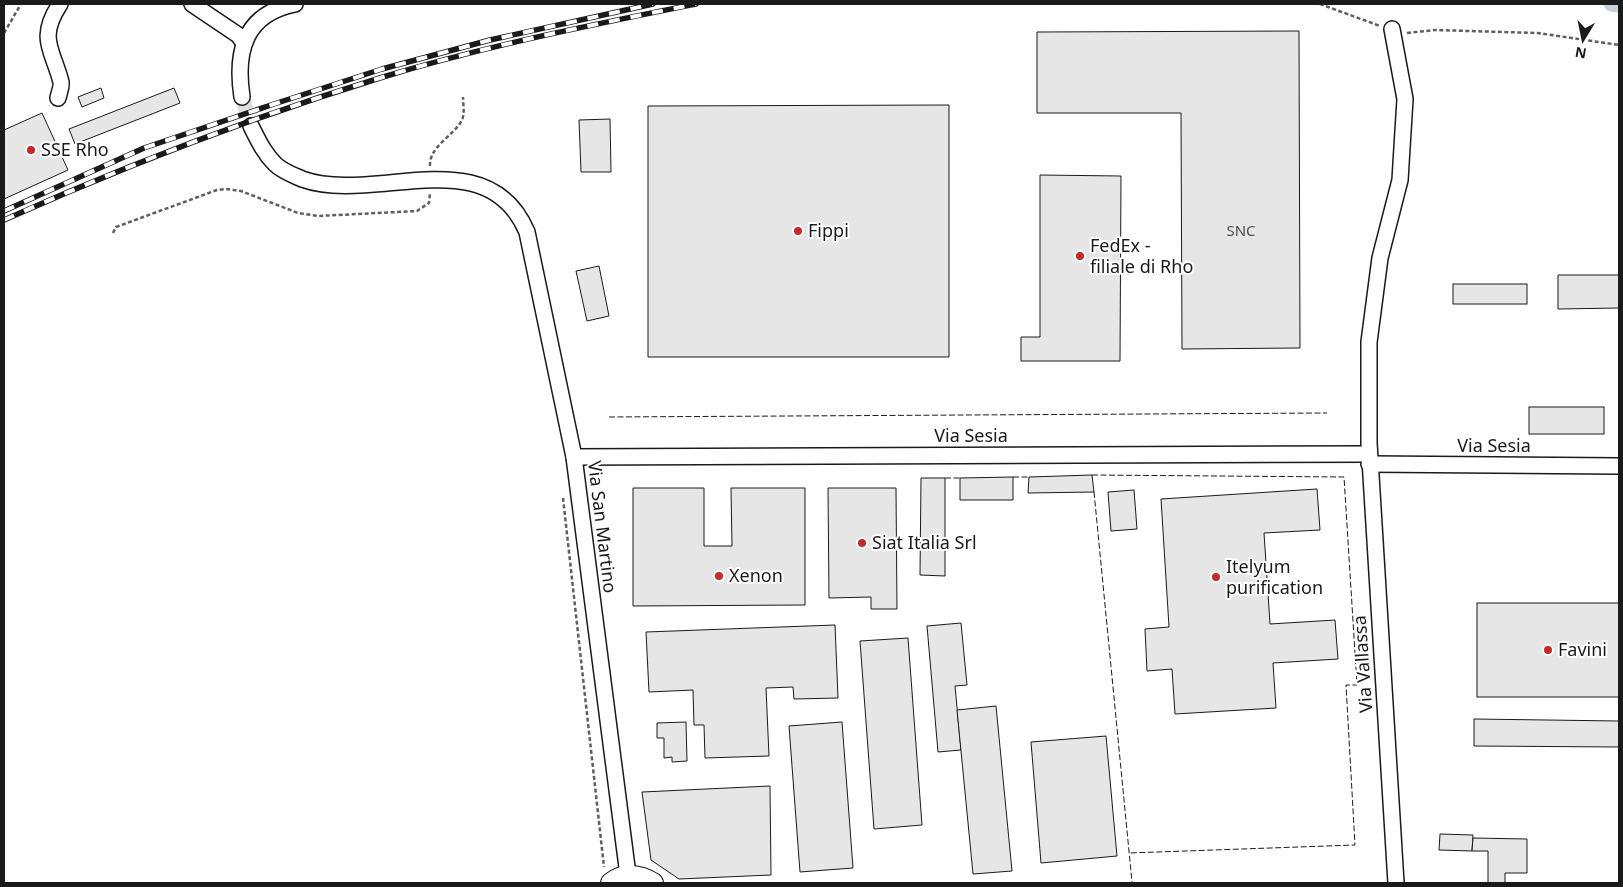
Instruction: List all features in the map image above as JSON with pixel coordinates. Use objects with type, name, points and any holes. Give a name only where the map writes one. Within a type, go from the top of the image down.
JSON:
[{"type":"main road","points":[[619,879],[636,876],[653,883]]},
{"type":"street","points":[[58,98],[62,84],[49,52],[48,38],[51,22],[60,4]]},
{"type":"street","points":[[192,4],[238,35],[244,43]]},
{"type":"street","points":[[242,97],[238,76],[240,53],[247,35],[269,12],[295,4]]},
{"type":"street","name":"Via Vallassa","points":[[1392,29],[1405,99],[1400,180],[1380,258],[1369,342],[1369,454],[1396,883]]},
{"type":"street","name":"Via San Martino","points":[[251,126],[260,145],[276,165],[292,175],[313,183],[336,185],[445,179],[480,185],[500,196],[515,210],[527,232],[574,456],[619,879]]},
{"type":"street","name":"Via Sesia","points":[[574,456],[1369,454],[1619,466]]},
{"type":"path","points":[[4,33],[21,4]]},
{"type":"path","points":[[1320,4],[1409,34],[1435,30],[1538,33],[1619,45]]},
{"type":"path","points":[[563,497],[606,864]]},
{"type":"building","points":[[1299,31],[1300,348],[1182,349],[1181,113],[1037,113],[1037,32]]},
{"type":"building","points":[[101,88],[104,98],[82,107],[78,97]]},
{"type":"building","points":[[174,88],[180,103],[75,144],[69,129]]},
{"type":"building","name":"Fippi","points":[[949,105],[949,357],[648,357],[648,106]]},
{"type":"building","name":"SSE Rho","points":[[42,113],[68,170],[4,199],[4,130]]},
{"type":"building","points":[[610,119],[611,172],[581,172],[579,120]]},
{"type":"building","name":"FedEx - filiale di Rho","points":[[1040,175],[1121,176],[1120,361],[1021,361],[1021,337],[1040,337]]},
{"type":"building","points":[[599,266],[609,316],[587,321],[576,271]]},
{"type":"building","points":[[1558,275],[1619,275],[1619,308],[1558,309]]},
{"type":"building","points":[[1453,284],[1527,284],[1527,304],[1453,304]]},
{"type":"building","points":[[1529,407],[1604,407],[1604,434],[1529,434]]},
{"type":"building","points":[[1092,475],[1094,492],[1028,493],[1029,477]]},
{"type":"building","points":[[1013,477],[1013,500],[960,500],[960,478]]},
{"type":"building","points":[[921,478],[945,478],[945,576],[920,575]]},
{"type":"building","name":"Xenon","points":[[633,488],[704,488],[704,546],[732,546],[731,488],[805,488],[805,605],[633,606]]},
{"type":"building","name":"Siat Italia Srl","points":[[828,488],[896,488],[897,609],[871,609],[871,597],[829,598]]},
{"type":"building","name":"Itelyum purification","points":[[1317,489],[1320,530],[1264,533],[1270,624],[1335,620],[1338,659],[1273,663],[1276,708],[1175,714],[1172,669],[1147,671],[1145,629],[1169,627],[1161,499]]},
{"type":"building","points":[[1134,490],[1137,529],[1111,531],[1108,492]]},
{"type":"building","name":"Favini","points":[[1477,603],[1619,603],[1619,697],[1477,697]]},
{"type":"building","points":[[961,623],[967,685],[955,686],[961,750],[938,752],[927,626]]},
{"type":"building","points":[[835,625],[838,698],[794,699],[793,687],[766,688],[769,756],[705,758],[704,725],[694,725],[693,690],[649,692],[646,632]]},
{"type":"building","points":[[908,638],[922,825],[874,829],[860,641]]},
{"type":"building","points":[[996,706],[1012,871],[973,874],[957,710]]},
{"type":"building","points":[[1474,719],[1619,721],[1619,747],[1474,746]]},
{"type":"building","points":[[686,722],[687,761],[672,762],[672,757],[664,758],[664,738],[657,738],[657,723]]},
{"type":"building","points":[[842,722],[853,868],[800,872],[789,726]]},
{"type":"building","points":[[1106,736],[1117,856],[1041,863],[1031,742]]},
{"type":"building","points":[[770,786],[771,875],[679,879],[651,860],[642,792]]},
{"type":"building","points":[[1440,834],[1473,835],[1472,851],[1439,850]]},
{"type":"building","points":[[1473,838],[1527,839],[1527,873],[1505,873],[1505,883],[1488,883],[1488,851],[1472,851]]},
{"type":"waterway","points":[[1611,4],[1619,5]]},
{"type":"tunnel","points":[[242,97],[251,126]]},
{"type":"railway","points":[[4,211],[144,148],[382,69],[490,40],[653,4]]},
{"type":"railway","points":[[4,220],[144,161],[238,125],[334,92],[421,66],[499,46],[696,4]]},
{"type":"fence","points":[[609,417],[1327,413]]},
{"type":"fence","points":[[1092,475],[1344,477],[1357,685],[1346,685],[1355,845],[1129,853]]},
{"type":"fence","points":[[1013,477],[1029,477]]},
{"type":"fence","points":[[945,478],[960,478]]},
{"type":"fence","points":[[1094,492],[1132,882]]},
{"type":"place","name":"SSE Rho","points":[[31,150]]},
{"type":"place","name":"Fippi","points":[[798,231]]},
{"type":"place","name":"FedEx - filiale di Rho","points":[[1080,256]]},
{"type":"place","name":"Siat Italia Srl","points":[[862,543]]},
{"type":"place","name":"Xenon","points":[[719,576]]},
{"type":"place","name":"Itelyum purification","points":[[1216,577]]},
{"type":"place","name":"Favini","points":[[1548,650]]}]
